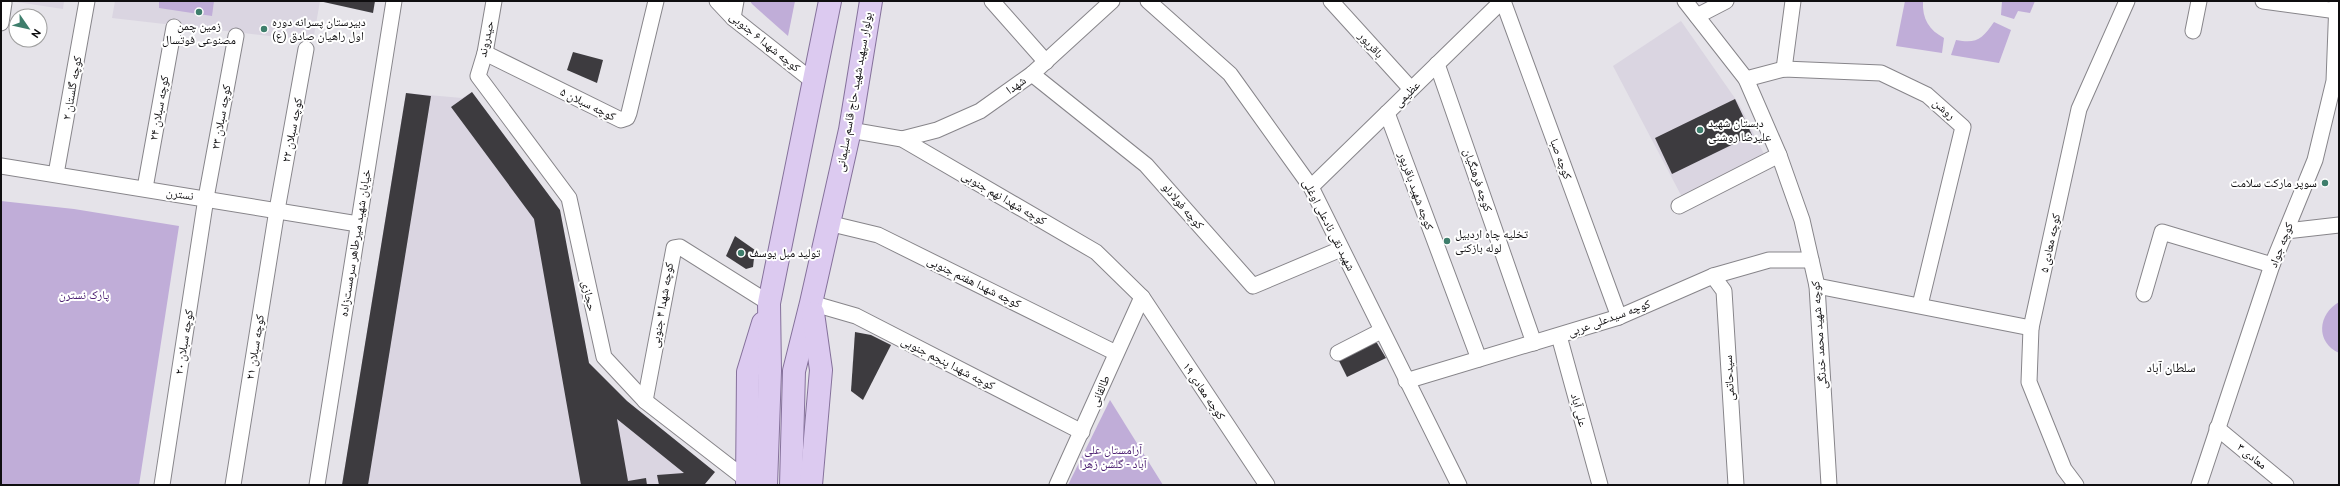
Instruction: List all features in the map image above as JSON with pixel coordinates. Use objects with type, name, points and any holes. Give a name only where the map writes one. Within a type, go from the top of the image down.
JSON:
[{"type":"main road","points":[[753,483],[748,372],[769,303],[830,1]]},
{"type":"main road","name":"بولوار سپهبد شهید حاج قاسم سلیمانی","points":[[791,485],[794,371],[850,130],[871,1]]},
{"type":"main road","points":[[753,483],[770,371],[769,303]]},
{"type":"main road","points":[[811,303],[821,370],[811,485]]},
{"type":"street","name":"کوچه گلستان ۲","points":[[56,174],[87,1]]},
{"type":"street","name":"خیابان شهید میرطاهر سرمست‌زاده","points":[[317,485],[394,1]]},
{"type":"street","name":"حیدروند","points":[[478,76],[485,54],[494,1]]},
{"type":"street","name":"کوچه سبلان ۵","points":[[485,54],[621,120],[627,118],[629,113],[656,1]]},
{"type":"street","name":"کوچه شهدا ۶ جنوبی","points":[[717,1],[733,18],[814,82]]},
{"type":"street","points":[[733,18],[736,1]]},
{"type":"street","points":[[992,1],[1046,62]]},
{"type":"street","name":"شهدا","points":[[902,139],[936,130],[980,111],[1032,74],[1112,1]]},
{"type":"street","name":"شهید نقی نادعلی اوغلی","points":[[1148,1],[1230,74],[1312,187],[1381,331],[1459,485]]},
{"type":"street","name":"باقرپور","points":[[1332,1],[1411,89]]},
{"type":"street","name":"عظیمی","points":[[1312,187],[1503,1]]},
{"type":"street","name":"کوچه صبا","points":[[1503,1],[1619,317]]},
{"type":"street","name":"کوچه شهید محمد خدنگی","points":[[1685,1],[1746,79],[1779,155],[1802,220],[1817,286],[1829,485]]},
{"type":"street","points":[[1697,16],[1726,1]]},
{"type":"street","points":[[1784,69],[1793,1]]},
{"type":"street","name":"کوچه معادی ۵","points":[[2076,485],[2064,470],[2029,382],[2032,328],[2079,109],[2127,1]]},
{"type":"street","points":[[2193,31],[2199,1]]},
{"type":"street","points":[[2263,1],[2337,6]]},
{"type":"street","points":[[1,23],[4,3]]},
{"type":"street","name":"کوچه جواد","points":[[2199,485],[2272,265],[2315,160],[2334,81],[2337,6]]},
{"type":"street","name":"کوچه سبلان ۲۴","points":[[145,188],[174,28]]},
{"type":"street","name":"کوچه سبلان ۲۳","points":[[206,198],[236,36]]},
{"type":"street","name":"کوچه سبلان ۲۲","points":[[277,210],[306,49]]},
{"type":"street","name":"کوچه فرهنگیان","points":[[1437,64],[1534,343]]},
{"type":"street","name":"روشن","points":[[1746,79],[1784,69],[1881,73],[1927,95],[1963,127],[1920,305]]},
{"type":"street","name":"کوچه فولادلو","points":[[1032,74],[1146,165],[1253,286],[1341,249]]},
{"type":"street","name":"حجازی","points":[[478,76],[568,198],[604,357],[645,401],[753,483]]},
{"type":"street","name":"کوچه شهید باقرپور","points":[[1387,113],[1479,359]]},
{"type":"street","name":"کوچه شهدا نهم جنوبی","points":[[850,130],[902,139],[1096,252],[1142,297]]},
{"type":"street","points":[[1679,206],[1779,155]]},
{"type":"street","name":"نسترن","points":[[1,166],[145,188],[358,224]]},
{"type":"street","name":"کوچه سبلان ۲۰","points":[[162,485],[206,198]]},
{"type":"street","name":"کوچه سبلان ۲۱","points":[[233,485],[277,210]]},
{"type":"street","name":"کوچه شهدا هفتم جنوبی","points":[[828,223],[878,235],[1116,353]]},
{"type":"street","points":[[2286,231],[2339,225]]},
{"type":"street","points":[[2144,294],[2162,232],[2272,265]]},
{"type":"street","name":"کوچه شهدا ۴ جنوبی","points":[[645,401],[674,248],[680,247],[769,303]]},
{"type":"street","name":"کوچه سیدعلی عربی","points":[[1406,380],[1559,336],[1619,317],[1713,276],[1769,260],[1811,260]]},
{"type":"street","name":"سیدحاتمی","points":[[1713,276],[1724,291],[1736,485]]},
{"type":"street","points":[[1817,286],[2032,328]]},
{"type":"street","name":"طالقانی","points":[[1057,485],[1142,297]]},
{"type":"street","name":"کوچه معادی ۱۹","points":[[1142,297],[1267,485]]},
{"type":"street","name":"کوچه شهدا پنجم جنوبی","points":[[811,303],[856,316],[1082,432]]},
{"type":"street","points":[[1338,353],[1381,331]]},
{"type":"street","name":"علی آباد","points":[[1559,336],[1600,485]]},
{"type":"street","name":"معادی ۳","points":[[2217,428],[2286,485]]},
{"type":"shaded area","points":[[10,1],[64,1],[63,9]]},
{"type":"shaded area","name":"دبیرستان پسرانه دوره اول راهیان صادق (ع)","points":[[115,1],[320,1],[313,41],[112,18]]},
{"type":"shaded area","name":"دبستان شهید علیرضا روشنی","points":[[1681,21],[1739,104],[1765,156],[1682,197],[1613,66]]},
{"type":"shaded area","points":[[472,92],[560,210],[589,363],[627,401],[715,472],[705,484],[342,485],[406,93],[462,98]]},
{"type":"green space","name":"زمین چمن مصنوعی فوتسال","points":[[159,1],[214,1],[212,16],[159,8]]},
{"type":"green space","points":[[750,1],[795,1],[788,36],[752,4]]},
{"type":"green space","points":[[1905,1],[1923,1],[1925,19],[1930,28],[1944,38],[1942,53],[1896,46]]},
{"type":"green space","points":[[2002,1],[2035,1],[2030,13],[2018,11],[2014,19],[2001,15]]},
{"type":"green space","points":[[1994,22],[2011,30],[1999,63],[1951,55],[1956,40],[1974,41],[1986,33]]},
{"type":"green space","name":"پارک نسترن","points":[[1,201],[74,209],[179,226],[139,485],[1,485]]},
{"type":"green space","points":[[2339,302],[2339,353],[2331,348],[2326,342],[2322,328],[2323,321],[2327,313]]},
{"type":"green space","name":"آرامستان علی آباد - گلشن زهرا","points":[[1110,400],[1163,485],[1068,485]]},
{"type":"building","points":[[319,1],[375,1],[373,13]]},
{"type":"building","points":[[573,52],[603,60],[597,83],[567,70]]},
{"type":"building","points":[[472,92],[560,210],[589,363],[627,401],[715,472],[705,484],[659,485],[657,475],[684,473],[617,419],[628,481],[646,478],[647,485],[581,485],[534,219],[451,107]]},
{"type":"building","points":[[406,93],[431,96],[368,485],[342,485]]},
{"type":"building","points":[[1735,99],[1752,135],[1672,174],[1655,138]]},
{"type":"building","name":"تولید مبل یوسف","points":[[735,236],[755,250],[753,267],[746,269],[726,256]]},
{"type":"building","points":[[855,332],[871,335],[891,345],[863,400],[851,391]]},
{"type":"building","points":[[1371,341],[1377,343],[1386,358],[1347,377],[1337,357]]},
{"type":"place","name":"زمین چمن مصنوعی فوتسال","points":[[199,12]]},
{"type":"place","name":"دبیرستان پسرانه دوره اول راهیان صادق (ع)","points":[[264,29]]},
{"type":"place","name":"دبستان شهید علیرضا روشنی","points":[[1700,130]]},
{"type":"place","name":"سوپر مارکت سلامت","points":[[2325,183]]},
{"type":"place","name":"تخلیه چاه اردبیل لوله بازکنی","points":[[1447,241]]},
{"type":"place","name":"تولید مبل یوسف","points":[[741,253]]},
{"type":"district","name":"سلطان آباد","points":[[2171,367]]}]
